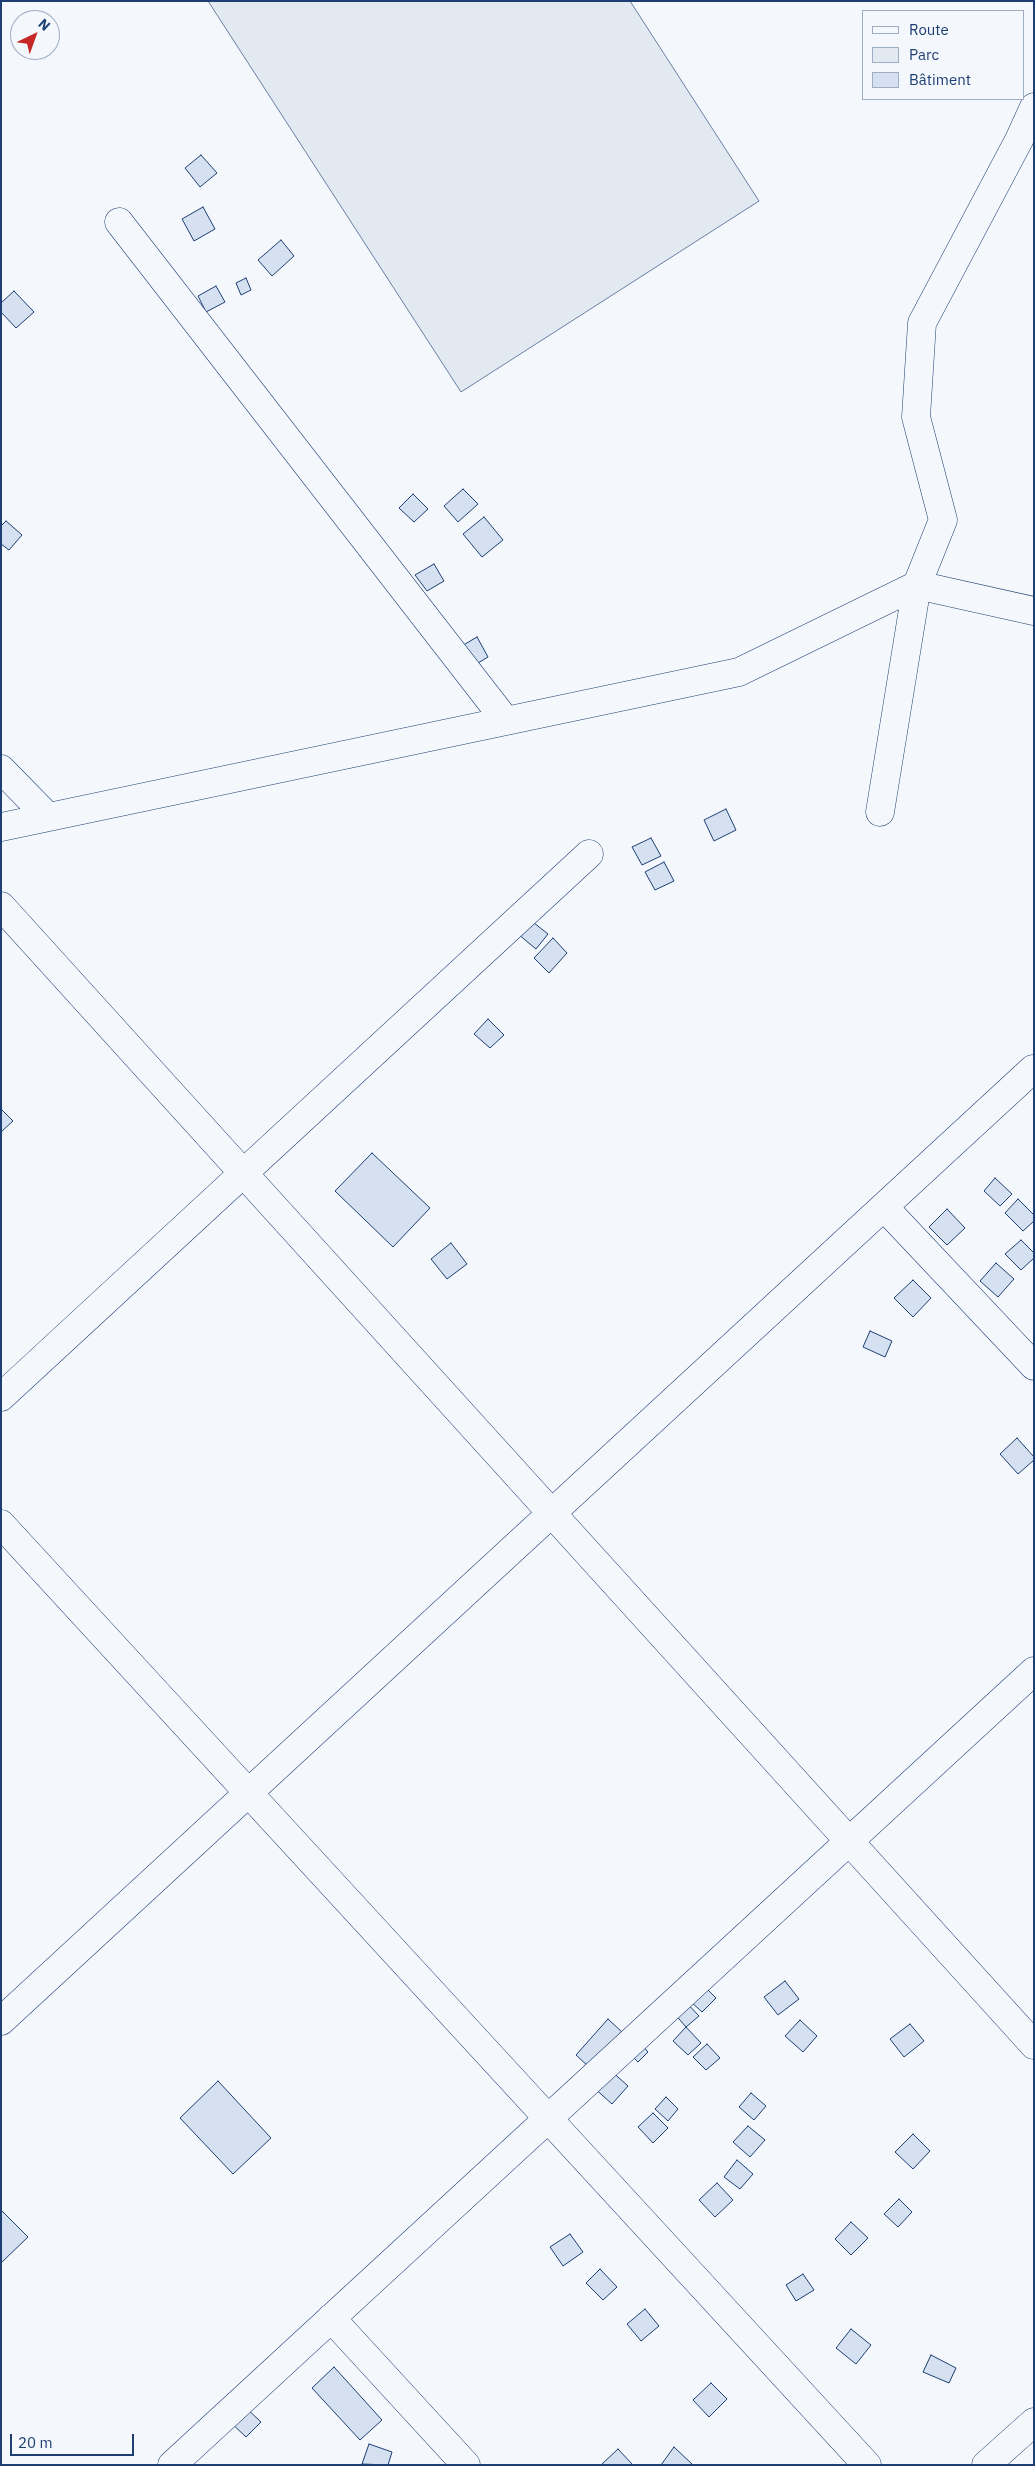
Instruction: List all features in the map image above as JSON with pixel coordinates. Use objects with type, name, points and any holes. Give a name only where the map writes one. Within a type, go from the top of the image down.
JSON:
[{"type":"street","points":[[880,812],[917,585],[943,520],[916,417],[922,323],[1019,140],[1034,107]]},
{"type":"street","points":[[119,222],[506,721]]},
{"type":"street","points":[[1,827],[739,672],[917,585],[1034,610]]},
{"type":"street","points":[[1,769],[48,817]]},
{"type":"street","points":[[1,1397],[589,854]]},
{"type":"street","points":[[1,906],[1034,2045]]},
{"type":"street","points":[[1,2021],[1033,1069]]},
{"type":"street","points":[[884,1206],[1034,1366]]},
{"type":"street","points":[[1,1524],[867,2465]]},
{"type":"street","points":[[172,2465],[1034,1671]]},
{"type":"street","points":[[331,2318],[466,2465]]},
{"type":"street","points":[[986,2465],[1034,2422]]},
{"type":"green space","points":[[208,1],[630,1],[759,201],[461,392]]},
{"type":"building","points":[[201,155],[217,173],[200,187],[185,168]]},
{"type":"building","points":[[203,207],[215,229],[194,241],[182,219]]},
{"type":"building","points":[[281,240],[294,256],[272,276],[258,260]]},
{"type":"building","points":[[246,278],[251,290],[241,295],[236,283]]},
{"type":"building","points":[[216,286],[225,302],[206,312],[198,296]]},
{"type":"building","points":[[14,291],[34,312],[16,328],[1,312],[1,303]]},
{"type":"building","points":[[463,489],[478,504],[458,522],[444,506]]},
{"type":"building","points":[[413,494],[428,509],[414,522],[399,508]]},
{"type":"building","points":[[484,517],[503,540],[482,557],[463,534]]},
{"type":"building","points":[[6,521],[22,535],[9,550],[1,544],[1,526]]},
{"type":"building","points":[[434,564],[444,581],[427,591],[415,575]]},
{"type":"building","points":[[477,637],[488,657],[473,666],[460,647]]},
{"type":"building","points":[[726,809],[736,830],[714,841],[704,820]]},
{"type":"building","points":[[651,838],[661,856],[642,865],[632,847]]},
{"type":"building","points":[[664,862],[674,881],[655,890],[645,872]]},
{"type":"building","points":[[529,919],[548,934],[536,949],[518,934]]},
{"type":"building","points":[[553,938],[567,953],[549,973],[534,958]]},
{"type":"building","points":[[488,1019],[504,1035],[490,1048],[474,1034]]},
{"type":"building","points":[[1,1109],[13,1121],[1,1132]]},
{"type":"building","points":[[372,1153],[430,1208],[393,1247],[335,1191]]},
{"type":"building","points":[[995,1178],[1012,1194],[1000,1206],[984,1191]]},
{"type":"building","points":[[1018,1199],[1034,1215],[1034,1221],[1023,1231],[1005,1213]]},
{"type":"building","points":[[947,1209],[965,1228],[947,1245],[929,1227]]},
{"type":"building","points":[[1021,1240],[1034,1253],[1034,1258],[1021,1270],[1005,1254]]},
{"type":"building","points":[[451,1243],[467,1264],[447,1279],[431,1259]]},
{"type":"building","points":[[996,1263],[1014,1279],[998,1297],[980,1281]]},
{"type":"building","points":[[913,1280],[931,1298],[913,1317],[894,1298]]},
{"type":"building","points":[[870,1331],[892,1341],[885,1357],[863,1347]]},
{"type":"building","points":[[1017,1438],[1034,1457],[1034,1460],[1018,1474],[1000,1454]]},
{"type":"building","points":[[785,1981],[799,1999],[778,2015],[764,1997]]},
{"type":"building","points":[[702,1984],[716,1998],[702,2012],[688,1999]]},
{"type":"building","points":[[685,2001],[699,2016],[686,2027],[673,2012]]},
{"type":"building","points":[[608,2019],[622,2032],[589,2067],[576,2055]]},
{"type":"building","points":[[800,2020],[817,2036],[803,2052],[785,2036]]},
{"type":"building","points":[[910,2024],[924,2041],[904,2057],[890,2039]]},
{"type":"building","points":[[686,2027],[701,2043],[688,2055],[673,2041]]},
{"type":"building","points":[[638,2041],[648,2052],[638,2062],[627,2051]]},
{"type":"building","points":[[707,2044],[720,2058],[706,2070],[693,2057]]},
{"type":"building","points":[[608,2068],[628,2086],[612,2104],[592,2086]]},
{"type":"building","points":[[218,2081],[271,2138],[233,2174],[180,2118]]},
{"type":"building","points":[[751,2093],[766,2106],[754,2120],[739,2107]]},
{"type":"building","points":[[666,2097],[678,2109],[668,2121],[655,2109]]},
{"type":"building","points":[[653,2113],[668,2128],[653,2143],[638,2127]]},
{"type":"building","points":[[748,2126],[765,2140],[750,2157],[733,2142]]},
{"type":"building","points":[[913,2134],[930,2151],[913,2169],[895,2152]]},
{"type":"building","points":[[737,2160],[753,2174],[740,2189],[724,2177]]},
{"type":"building","points":[[717,2183],[733,2200],[715,2217],[699,2200]]},
{"type":"building","points":[[899,2199],[912,2212],[898,2227],[884,2214]]},
{"type":"building","points":[[1,2210],[28,2237],[1,2263]]},
{"type":"building","points":[[851,2222],[868,2238],[851,2255],[835,2239]]},
{"type":"building","points":[[570,2234],[583,2252],[563,2266],[550,2247]]},
{"type":"building","points":[[600,2269],[617,2287],[603,2300],[586,2283]]},
{"type":"building","points":[[803,2274],[814,2290],[796,2301],[786,2285]]},
{"type":"building","points":[[645,2309],[659,2326],[641,2341],[627,2324]]},
{"type":"building","points":[[851,2329],[871,2345],[856,2364],[836,2348]]},
{"type":"building","points":[[931,2355],[956,2368],[949,2383],[923,2372]]},
{"type":"building","points":[[334,2367],[382,2420],[360,2440],[312,2388]]},
{"type":"building","points":[[711,2383],[727,2399],[709,2417],[693,2400]]},
{"type":"building","points":[[243,2405],[261,2422],[246,2437],[228,2420]]},
{"type":"building","points":[[369,2444],[392,2452],[388,2465],[362,2464]]},
{"type":"building","points":[[674,2447],[693,2465],[661,2465]]},
{"type":"building","points":[[618,2449],[633,2465],[601,2465]]}]
